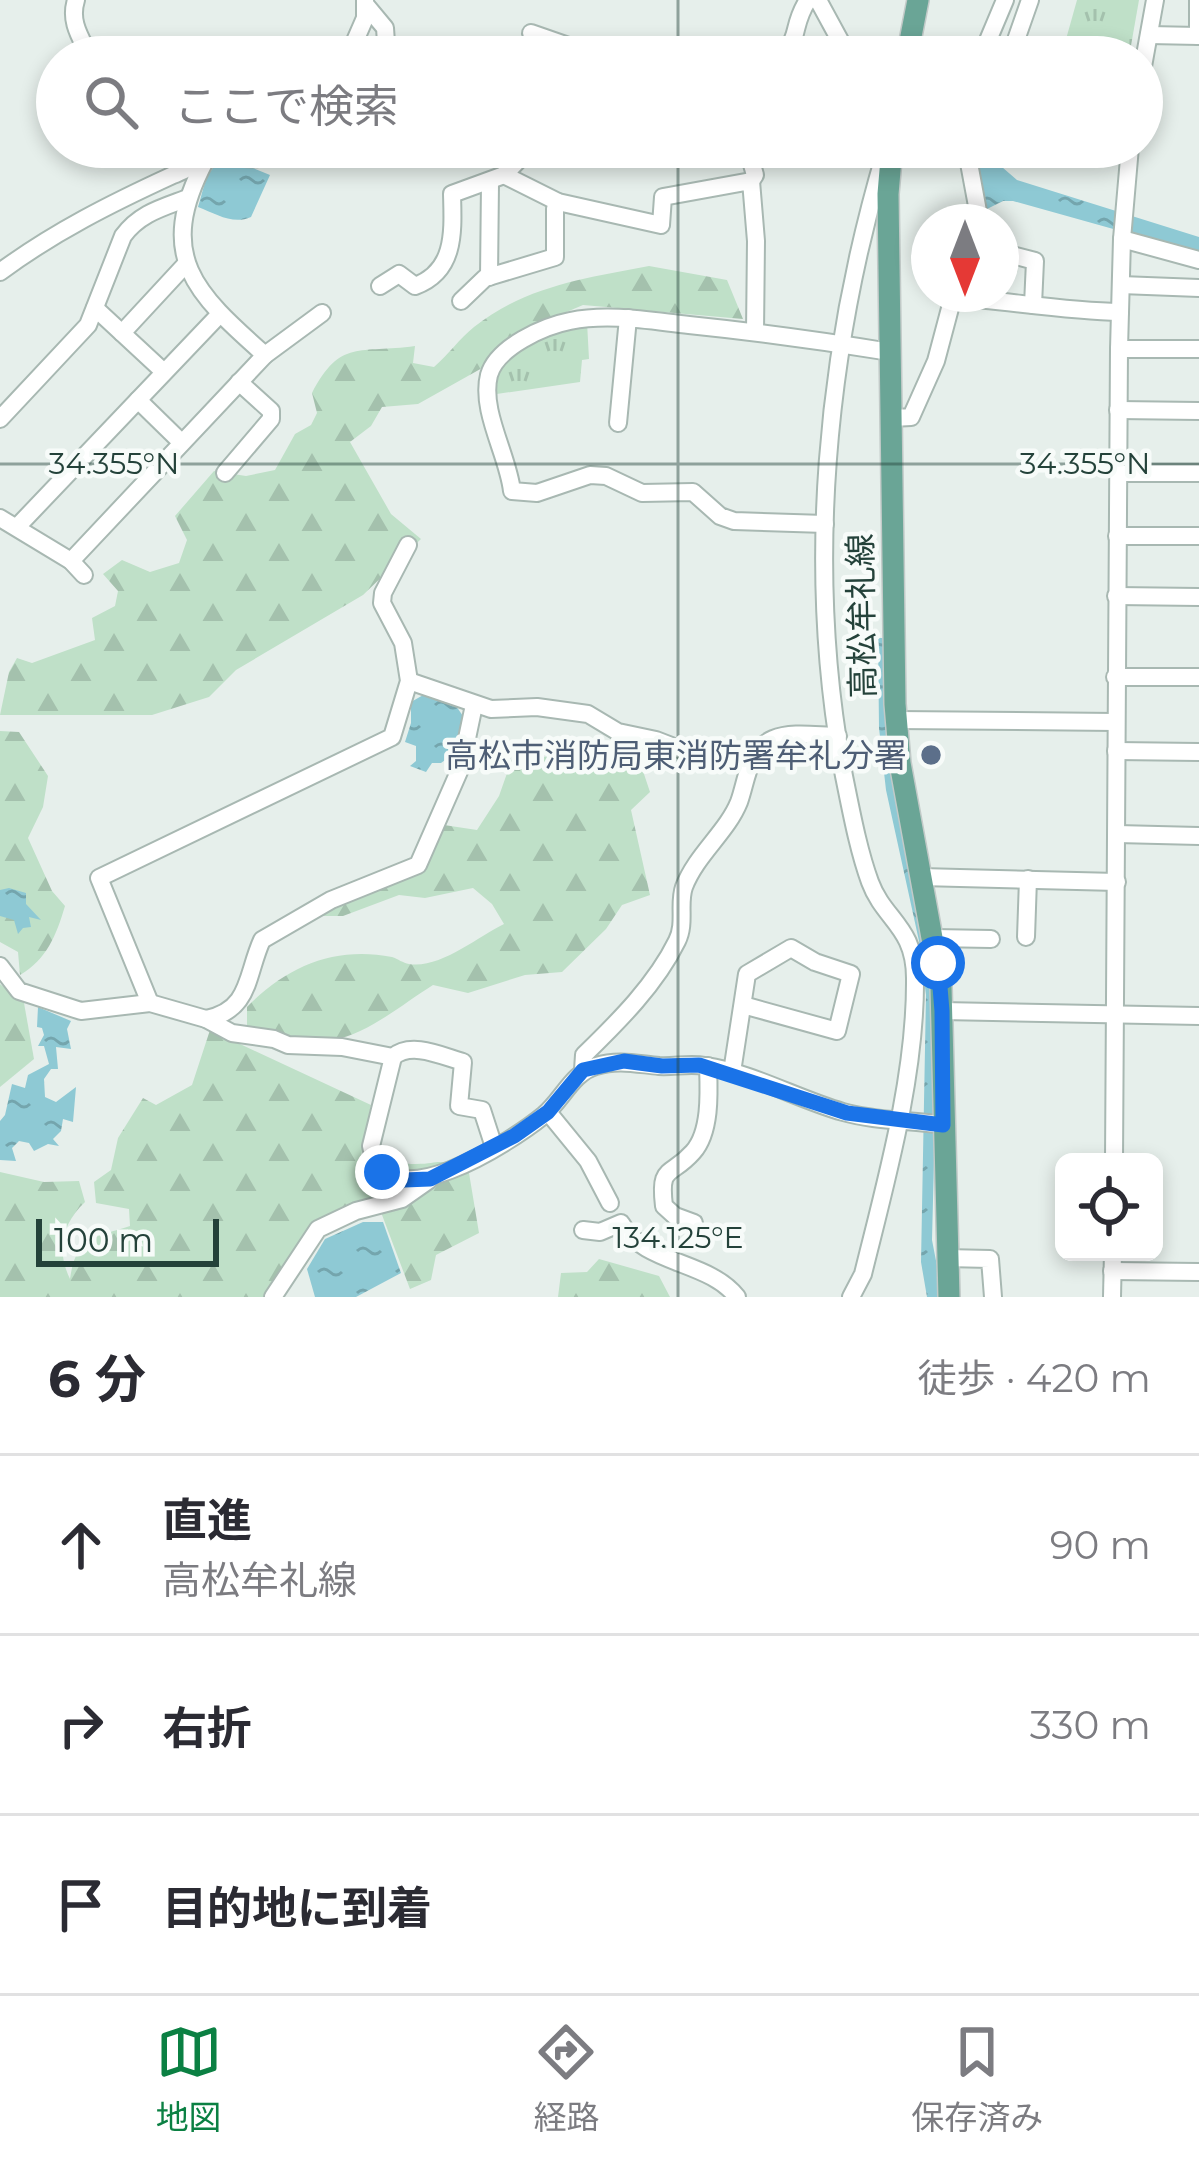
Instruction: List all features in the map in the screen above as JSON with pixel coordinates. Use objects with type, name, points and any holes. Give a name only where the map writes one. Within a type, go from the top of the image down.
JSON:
[{"type":"main road","points":[[911,36],[918,0]]},
{"type":"main road","name":"高松牟礼線","points":[[890,168],[896,720],[942,1011],[949,1297]]},
{"type":"street","points":[[76,0],[73,10],[78,36]]},
{"type":"street","points":[[795,36],[808,0]]},
{"type":"street","points":[[818,0],[838,36]]},
{"type":"street","points":[[990,36],[1005,0]]},
{"type":"street","points":[[1017,36],[1030,0]]},
{"type":"street","points":[[1156,0],[1149,35],[1199,36],[1198,0]]},
{"type":"street","points":[[357,36],[365,2]]},
{"type":"street","points":[[365,2],[386,36]]},
{"type":"street","points":[[531,33],[540,36]]},
{"type":"street","points":[[0,272],[58,230],[191,168]]},
{"type":"street","points":[[196,168],[185,199],[185,265],[220,314],[266,355]]},
{"type":"street","points":[[380,286],[400,274],[415,286],[428,281],[449,253],[452,194],[497,179],[509,168]]},
{"type":"street","points":[[497,179],[558,202],[661,225],[663,197],[751,181],[753,168]]},
{"type":"street","points":[[851,1297],[863,1274],[901,1119],[916,979],[898,920],[871,886],[838,736],[824,593],[839,344],[868,204],[882,168]]},
{"type":"street","points":[[970,168],[977,204]]},
{"type":"street","points":[[1114,1153],[1118,410],[1128,168]]},
{"type":"street","points":[[489,277],[497,179]]},
{"type":"street","points":[[751,181],[755,332]]},
{"type":"street","points":[[0,419],[88,325],[132,224],[185,199]]},
{"type":"street","points":[[461,301],[489,277],[555,257],[558,202]]},
{"type":"street","points":[[1122,236],[1199,260]]},
{"type":"street","points":[[1019,256],[1035,260],[1033,305]]},
{"type":"street","points":[[122,333],[185,265]]},
{"type":"street","points":[[1121,285],[1199,288]]},
{"type":"street","points":[[892,418],[911,417],[935,361],[953,297],[1054,310],[1120,312]]},
{"type":"street","points":[[95,308],[164,372]]},
{"type":"street","points":[[71,561],[266,355],[322,313]]},
{"type":"street","points":[[84,575],[71,561],[8,523],[138,400],[220,314]]},
{"type":"street","points":[[825,524],[734,521],[693,492],[642,493],[606,476],[574,478],[536,493],[512,491],[488,378],[494,363],[507,351],[551,326],[574,320],[628,318],[890,352]]},
{"type":"street","points":[[618,423],[628,318]]},
{"type":"street","points":[[1119,349],[1199,349]]},
{"type":"street","points":[[225,473],[271,418],[271,411],[239,382]]},
{"type":"street","points":[[138,400],[181,442]]},
{"type":"street","points":[[1118,410],[1199,411]]},
{"type":"street","points":[[1118,473],[1199,473]]},
{"type":"street","points":[[1117,536],[1199,536]]},
{"type":"street","points":[[149,1003],[99,878],[392,737],[409,681],[403,643],[382,603],[408,545]]},
{"type":"street","points":[[1116,596],[1199,597]]},
{"type":"street","points":[[1115,677],[1199,677]]},
{"type":"street","points":[[409,681],[491,709],[536,706],[588,714],[618,732],[656,740],[705,759],[758,751]]},
{"type":"street","points":[[206,1019],[238,1005],[246,995],[262,940],[332,900],[418,865],[461,767],[474,704]]},
{"type":"street","points":[[896,720],[1116,722]]},
{"type":"street","points":[[273,1297],[318,1229],[356,1211],[402,1198],[548,1112],[583,1070],[584,1054],[639,997],[678,940],[682,892],[738,804],[758,751],[772,740],[792,736],[838,736]]},
{"type":"street","points":[[1116,751],[1199,752]]},
{"type":"street","points":[[1117,834],[1199,836]]},
{"type":"street","points":[[921,877],[1117,882]]},
{"type":"street","points":[[1026,937],[1028,879]]},
{"type":"street","points":[[934,938],[991,940]]},
{"type":"street","points":[[732,1072],[747,974],[791,948],[814,962],[851,974],[837,1031],[743,1004]]},
{"type":"street","points":[[0,966],[19,991],[81,1011],[149,1003],[206,1019],[232,1034],[393,1057]]},
{"type":"street","points":[[942,1011],[1199,1016]]},
{"type":"street","points":[[430,1179],[404,1180],[382,1172],[374,1161],[371,1146],[393,1057],[400,1050],[463,1062],[466,1069],[459,1106],[482,1110],[494,1147]]},
{"type":"street","points":[[583,1070],[624,1061],[708,1066],[847,1113],[943,1125]]},
{"type":"street","points":[[694,1223],[664,1206],[661,1181],[664,1173],[695,1151],[709,1106],[708,1066]]},
{"type":"street","points":[[548,1112],[588,1162],[610,1203]]},
{"type":"street","points":[[583,1230],[600,1232],[621,1223],[627,1234],[649,1250],[723,1282],[737,1297]]},
{"type":"street","points":[[946,1258],[990,1259],[993,1297]]},
{"type":"street","points":[[1112,1297],[1113,1261]]},
{"type":"street","points":[[1112,1271],[1199,1272]]},
{"type":"green space","points":[[1077,0],[1139,0],[1133,36],[1067,36]]},
{"type":"green space","points":[[649,266],[727,280],[743,319],[583,305],[508,337],[484,367],[418,404],[382,407],[371,426],[350,442],[391,514],[421,539],[363,595],[236,670],[209,697],[152,715],[0,715],[9,672],[17,658],[32,663],[95,640],[92,618],[115,606],[118,591],[103,574],[122,560],[150,572],[179,563],[187,540],[175,516],[214,471],[246,476],[275,470],[295,434],[311,425],[317,413],[312,393],[343,356],[415,346],[413,363],[434,367],[474,327],[514,302],[557,286]]},
{"type":"green space","points":[[587,322],[589,359],[582,360],[580,382],[490,395],[494,363],[551,326]]},
{"type":"green space","points":[[0,731],[19,732],[48,776],[43,807],[28,838],[52,891],[65,906],[49,946],[20,975],[18,952],[0,942]]},
{"type":"green space","points":[[624,755],[643,771],[650,792],[631,810],[650,895],[622,905],[606,929],[562,972],[525,975],[468,993],[433,985],[372,1025],[333,1040],[301,1040],[247,1030],[247,1007],[295,970],[351,954],[392,957],[409,964],[433,962],[504,924],[492,904],[473,888],[425,898],[399,895],[343,916],[316,916],[394,880],[444,825],[477,830],[499,796],[512,759]]},
{"type":"green space","points":[[0,984],[24,1003],[34,1059],[0,1087]]},
{"type":"green space","points":[[210,1030],[371,1105],[361,1156],[411,1164],[444,1163],[469,1173],[479,1233],[436,1255],[431,1280],[410,1289],[376,1199],[330,1214],[307,1232],[263,1297],[0,1297],[0,1172],[44,1182],[79,1181],[85,1202],[66,1228],[63,1248],[70,1279],[82,1246],[130,1226],[129,1209],[96,1203],[94,1182],[111,1170],[118,1138],[143,1098],[156,1105],[192,1085]]},
{"type":"green space","points":[[599,1259],[659,1276],[670,1297],[558,1297],[561,1273],[587,1272]]},
{"type":"water","points":[[214,168],[253,168],[270,175],[251,217],[244,219],[198,207]]},
{"type":"water","points":[[974,168],[1003,168],[1017,180],[1199,237],[1199,253],[1013,201],[981,204]]},
{"type":"water","points":[[878,638],[887,638],[929,940],[935,1122],[932,1240],[943,1297],[927,1297],[921,1262],[926,995],[886,790],[879,728]]},
{"type":"water","points":[[425,694],[454,703],[465,719],[452,755],[432,763],[426,772],[410,766],[416,761],[416,746],[405,742],[411,702]]},
{"type":"water","points":[[0,890],[26,893],[26,904],[41,920],[29,917],[31,927],[18,934],[14,920],[0,916]]},
{"type":"water","points":[[38,1007],[71,1021],[67,1029],[71,1049],[56,1047],[58,1069],[51,1069],[44,1079],[45,1097],[56,1102],[76,1087],[73,1122],[63,1119],[53,1139],[59,1146],[48,1144],[34,1151],[29,1143],[19,1141],[12,1148],[16,1161],[0,1160],[0,1121],[12,1084],[25,1088],[28,1075],[49,1064],[44,1046],[38,1046],[44,1035],[37,1027]]},
{"type":"water","points":[[363,1222],[383,1222],[401,1273],[356,1297],[315,1297],[307,1269],[325,1239]]},
{"type":"place","name":"高松市消防局東消防署牟礼分署","points":[[931,755]]},
{"type":"route","points":[[382,1172],[404,1180],[430,1179],[514,1136],[548,1112],[583,1070],[624,1061],[724,1070],[847,1113],[943,1125],[938,963]]}]
